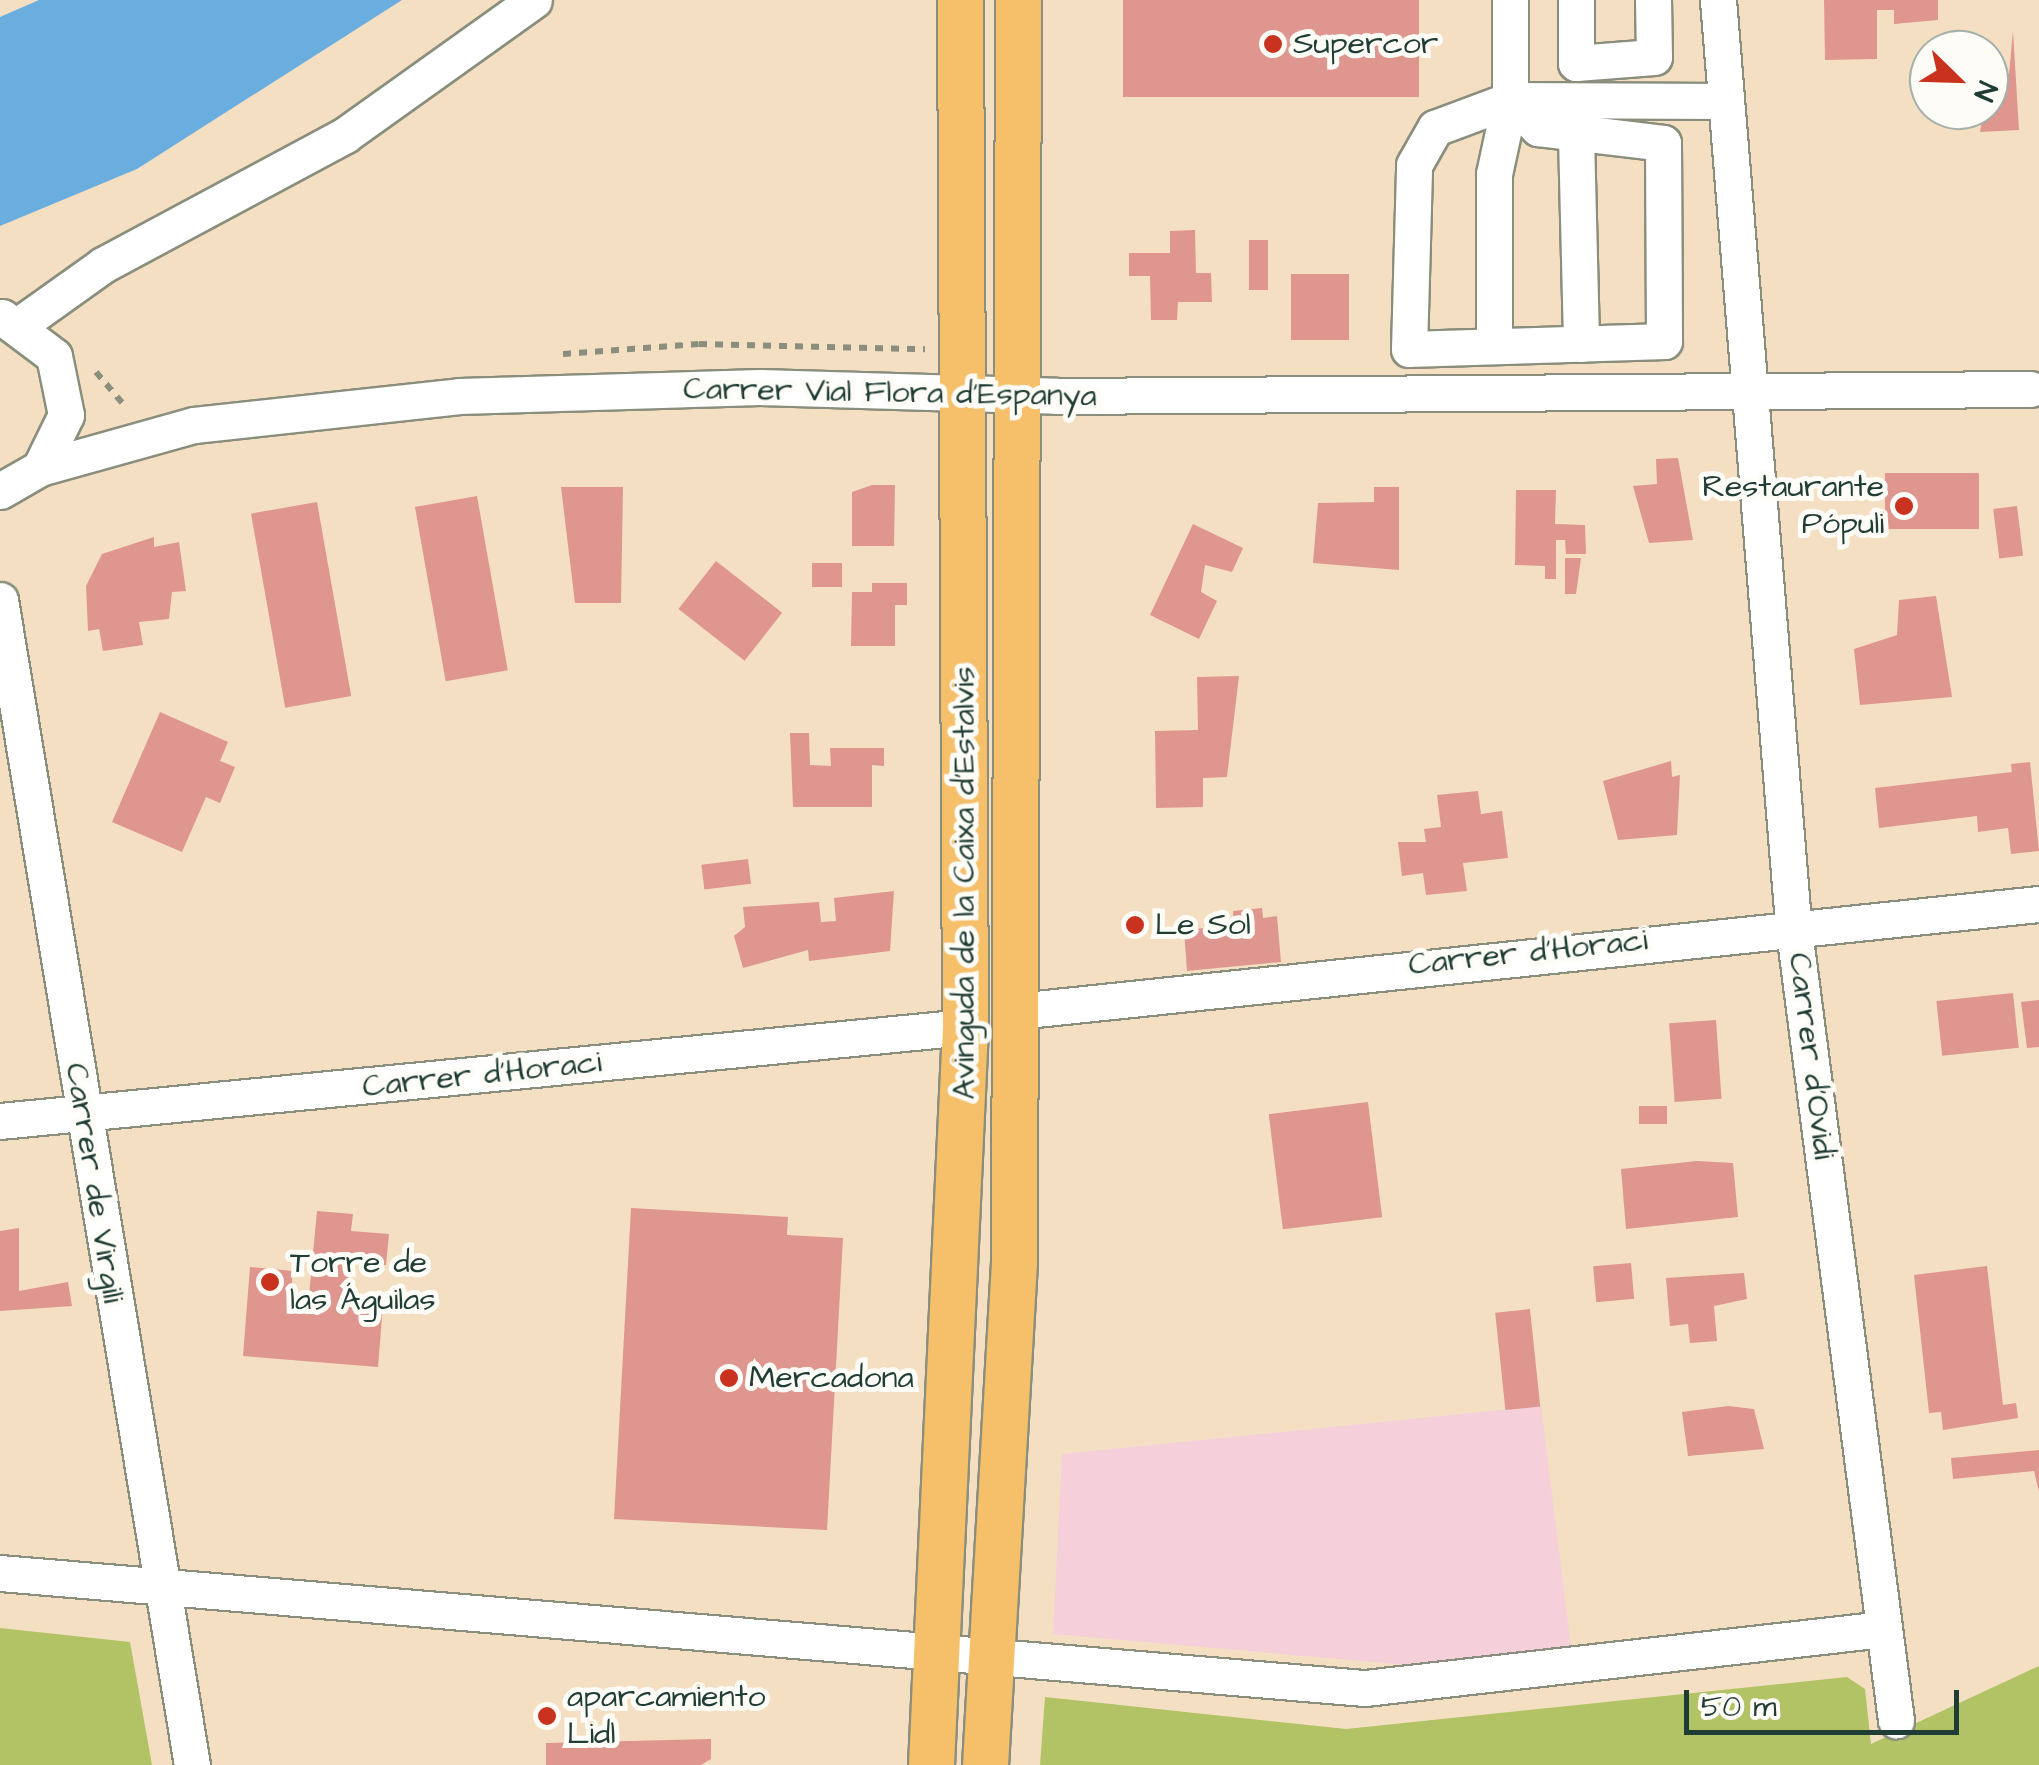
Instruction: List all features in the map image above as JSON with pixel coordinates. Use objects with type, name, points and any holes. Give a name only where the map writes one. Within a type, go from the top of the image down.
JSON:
[{"type":"main road","name":"Avinguda de la Caixa d'Estalvis","points":[[931,1765],[965,1027],[966,393],[960,0]]},
{"type":"main road","name":"Avinguda de la Caixa d'Estalvis","points":[[985,1765],[993,1658],[1017,1011],[1018,0]]},
{"type":"street","points":[[40,468],[66,415],[65,385],[54,356],[9,321],[103,265],[345,135],[534,0]]},
{"type":"street","points":[[1494,346],[1494,174],[1510,100],[1510,0]]},
{"type":"street","points":[[1576,0],[1576,63],[1654,57],[1653,0]]},
{"type":"street","points":[[1718,0],[1748,390]]},
{"type":"street","points":[[1510,100],[1538,128],[1576,136],[1663,143],[1668,214],[1664,341],[1409,349],[1414,165],[1435,128],[1510,100],[1723,101]]},
{"type":"street","points":[[1576,136],[1581,344]]},
{"type":"street","name":"Carrer Vial Flora d'Espanya","points":[[0,491],[40,468],[194,425],[459,396],[2030,389]]},
{"type":"street","name":"Carrer d'Ovidi","points":[[1748,390],[1794,923],[1896,1720]]},
{"type":"street","name":"Carrer de Virgili","points":[[0,600],[192,1765]]},
{"type":"street","name":"Carrer d'Horaci","points":[[1017,1011],[1794,923],[2039,904]]},
{"type":"street","name":"Carrer d'Horaci","points":[[0,1121],[965,1027]]},
{"type":"street","points":[[0,1574],[1365,1688],[1884,1629]]},
{"type":"path","points":[[544,355],[699,344],[931,349]]},
{"type":"path","points":[[89,360],[116,406],[132,404]]},
{"type":"shaded area","points":[[1541,1406],[1571,1647],[1431,1667],[1053,1634],[1062,1454]]},
{"type":"green space","points":[[0,1628],[130,1642],[152,1765],[0,1765]]},
{"type":"green space","points":[[2039,1666],[2039,1765],[1040,1765],[1045,1697],[1346,1729],[1847,1677],[1865,1689],[1871,1744]]},
{"type":"water","points":[[39,0],[402,0],[137,169],[0,226],[0,17]]},
{"type":"building","name":"Supercor","points":[[1123,0],[1419,0],[1419,97],[1123,97]]},
{"type":"building","points":[[1824,0],[1938,0],[1938,20],[1894,24],[1894,10],[1877,10],[1877,59],[1825,60]]},
{"type":"building","points":[[2013,31],[2019,130],[1980,132],[2009,130]]},
{"type":"building","points":[[1195,230],[1196,273],[1211,273],[1212,302],[1178,302],[1177,320],[1151,320],[1150,276],[1129,276],[1129,253],[1170,253],[1170,231]]},
{"type":"building","points":[[1249,240],[1268,240],[1268,290],[1249,290]]},
{"type":"building","points":[[1291,274],[1349,274],[1349,340],[1291,340]]},
{"type":"building","points":[[1678,458],[1693,540],[1649,543],[1633,486],[1657,484],[1656,459]]},
{"type":"building","points":[[1885,473],[1979,473],[1979,529],[1885,529]]},
{"type":"building","points":[[872,485],[895,485],[894,546],[852,546],[852,492]]},
{"type":"building","points":[[561,487],[623,487],[621,603],[575,603]]},
{"type":"building","points":[[1374,487],[1399,487],[1399,570],[1313,563],[1318,503],[1374,502]]},
{"type":"building","points":[[1516,490],[1556,490],[1555,524],[1585,525],[1586,554],[1566,554],[1565,540],[1556,540],[1556,579],[1545,579],[1545,566],[1515,565]]},
{"type":"building","points":[[477,496],[508,670],[446,681],[415,507]]},
{"type":"building","points":[[317,502],[351,696],[285,708],[251,514]]},
{"type":"building","points":[[2017,506],[2023,556],[1999,559],[1993,509]]},
{"type":"building","points":[[1193,524],[1243,548],[1232,572],[1205,565],[1201,592],[1217,601],[1199,639],[1150,615]]},
{"type":"building","points":[[154,537],[154,547],[179,542],[186,591],[172,592],[169,619],[139,622],[143,645],[103,651],[99,629],[88,631],[86,586],[102,554]]},
{"type":"building","points":[[1565,558],[1581,558],[1576,594],[1565,594]]},
{"type":"building","points":[[716,561],[782,613],[745,661],[678,609]]},
{"type":"building","points":[[812,563],[842,563],[842,587],[812,587]]},
{"type":"building","points":[[872,583],[907,583],[907,605],[895,605],[895,646],[851,646],[852,592],[872,592]]},
{"type":"building","points":[[1936,596],[1952,697],[1860,705],[1854,649],[1897,635],[1899,600]]},
{"type":"building","points":[[1239,676],[1227,777],[1203,778],[1203,807],[1156,808],[1155,731],[1198,730],[1197,677]]},
{"type":"building","points":[[160,712],[228,742],[220,761],[235,767],[220,803],[206,797],[182,852],[112,822]]},
{"type":"building","points":[[790,733],[809,733],[810,765],[831,766],[830,748],[884,748],[884,766],[872,765],[872,807],[793,807]]},
{"type":"building","points":[[1671,761],[1672,777],[1680,775],[1677,835],[1618,840],[1603,781]]},
{"type":"building","points":[[2030,762],[2039,851],[2011,854],[2008,828],[1978,832],[1977,816],[1879,828],[1875,788],[2012,772],[2011,764]]},
{"type":"building","points":[[1478,791],[1481,814],[1502,811],[1508,858],[1463,863],[1467,891],[1426,895],[1423,873],[1402,876],[1398,842],[1426,842],[1424,829],[1441,827],[1437,795]]},
{"type":"building","points":[[748,859],[751,884],[704,890],[701,865]]},
{"type":"building","points":[[894,891],[890,951],[809,961],[808,950],[743,968],[734,936],[745,927],[743,907],[819,902],[821,922],[836,921],[834,898]]},
{"type":"building","points":[[1262,908],[1263,918],[1277,916],[1281,962],[1187,971],[1184,930],[1234,925],[1233,911]]},
{"type":"building","points":[[2013,993],[2019,1048],[1942,1056],[1936,1001]]},
{"type":"building","points":[[2039,1000],[2039,1047],[2027,1048],[2021,1002]]},
{"type":"building","points":[[1716,1020],[1722,1099],[1675,1102],[1669,1023]]},
{"type":"building","points":[[1368,1102],[1382,1217],[1283,1229],[1269,1114]]},
{"type":"building","points":[[1639,1106],[1667,1106],[1667,1124],[1639,1124]]},
{"type":"building","points":[[1697,1161],[1733,1163],[1738,1217],[1626,1229],[1621,1169]]},
{"type":"building","name":"Mercadona","points":[[631,1208],[788,1217],[787,1235],[843,1238],[827,1530],[614,1519]]},
{"type":"building","name":"Torre de las Águilas","points":[[317,1211],[353,1214],[351,1231],[389,1234],[386,1265],[350,1262],[346,1302],[383,1305],[378,1367],[243,1356],[250,1267],[293,1271],[291,1294],[309,1296]]},
{"type":"building","points":[[19,1228],[19,1291],[68,1282],[72,1306],[0,1311],[0,1231]]},
{"type":"building","points":[[1631,1263],[1634,1299],[1596,1302],[1593,1266]]},
{"type":"building","points":[[1987,1266],[2003,1405],[2016,1403],[2018,1418],[1943,1430],[1941,1412],[1929,1413],[1914,1275]]},
{"type":"building","points":[[1744,1273],[1747,1299],[1714,1306],[1717,1341],[1690,1343],[1688,1324],[1670,1326],[1666,1278]]},
{"type":"building","points":[[1530,1309],[1540,1406],[1505,1410],[1495,1313]]},
{"type":"building","points":[[1728,1406],[1754,1409],[1764,1449],[1688,1456],[1682,1412]]},
{"type":"building","points":[[2039,1450],[2039,1492],[2034,1471],[1953,1479],[1951,1458]]},
{"type":"building","points":[[711,1739],[711,1759],[701,1765],[546,1765],[546,1743]]},
{"type":"place","name":"Supercor","points":[[1273,44]]},
{"type":"place","name":"Restaurante Pópuli","points":[[1904,506]]},
{"type":"place","name":"Le Sol","points":[[1135,925]]},
{"type":"place","name":"Torre de las Águilas","points":[[270,1282]]},
{"type":"place","name":"Mercadona","points":[[729,1378]]},
{"type":"place","name":"aparcamiento Lidl","points":[[547,1716]]}]
